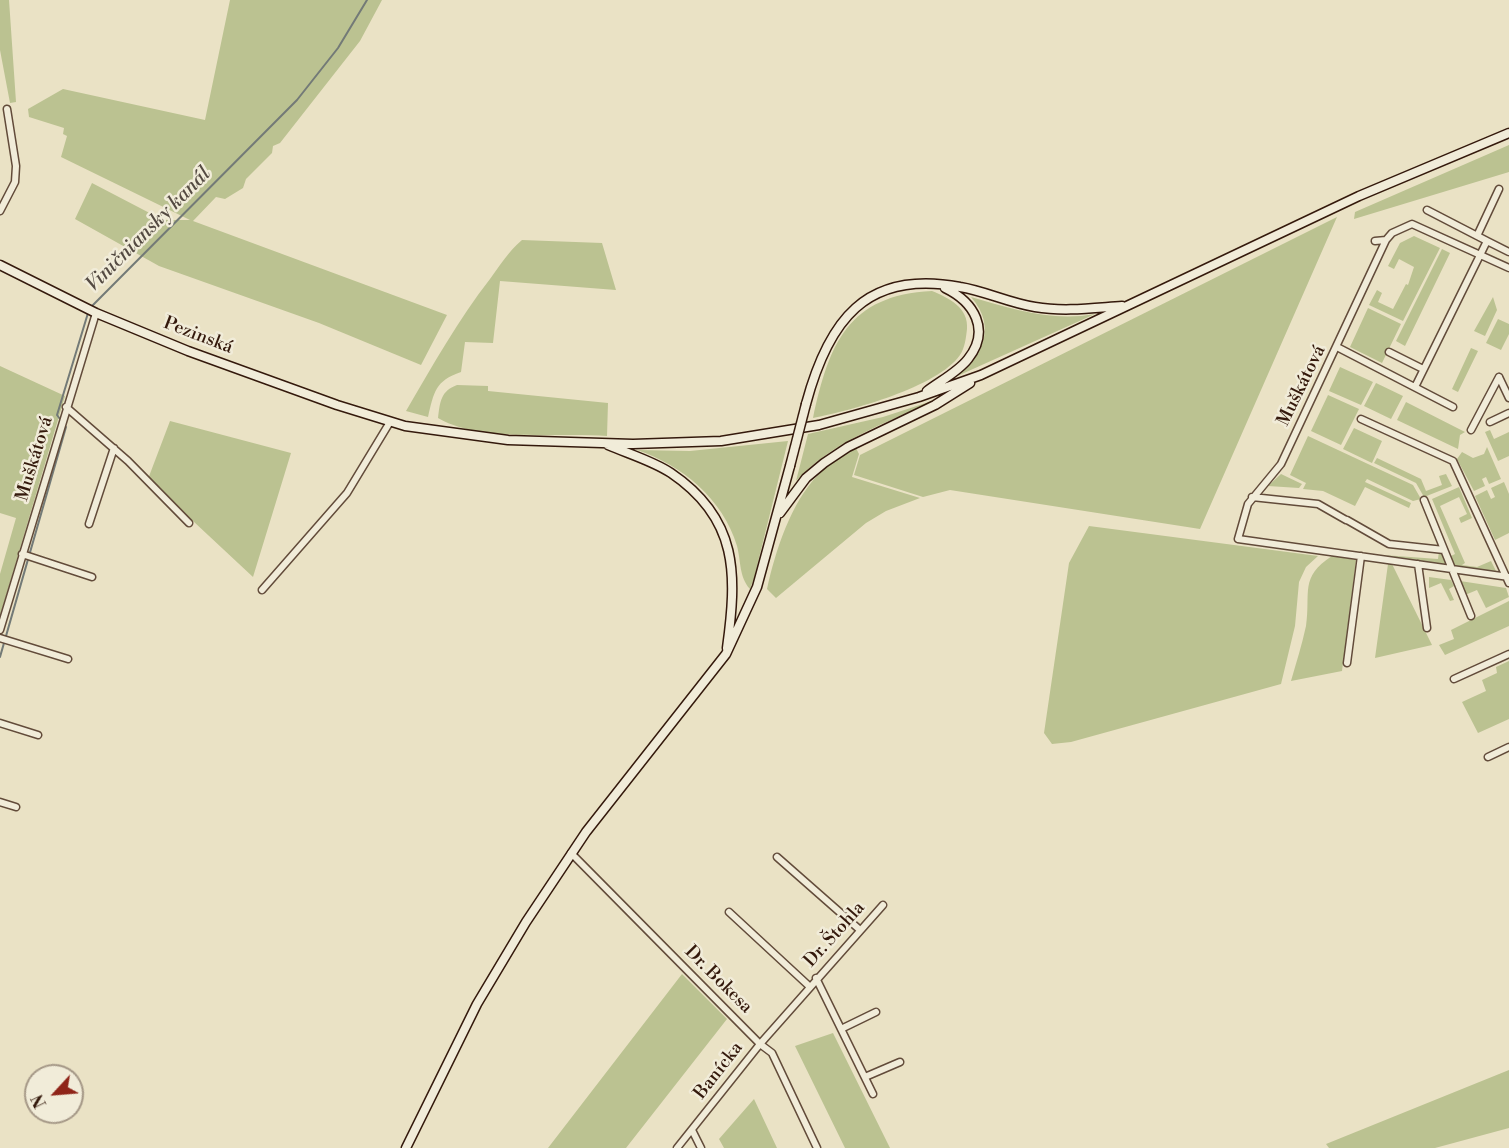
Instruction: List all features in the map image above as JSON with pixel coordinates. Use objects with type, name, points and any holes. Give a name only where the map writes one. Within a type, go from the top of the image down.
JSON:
[{"type":"main road","points":[[777,518],[806,478],[824,463],[848,447],[935,405],[981,375],[1348,201],[1509,133]]},
{"type":"main road","name":"Pezinská","points":[[0,266],[91,311],[199,355],[390,422],[508,440],[689,443],[752,436],[819,425],[919,397],[981,375]]},
{"type":"main road","points":[[406,1148],[477,1004],[571,853],[726,654],[757,587],[806,404],[825,347],[851,312],[870,298],[889,290],[911,285],[960,287],[1049,309],[1078,310],[1128,306]]},
{"type":"main road","points":[[919,397],[968,359],[977,339],[977,321],[971,306],[955,293],[933,285]]},
{"type":"main road","points":[[602,443],[670,472],[700,498],[717,520],[730,552],[734,578],[726,654]]},
{"type":"street","points":[[0,212],[15,182],[16,166],[7,109]]},
{"type":"street","points":[[1478,236],[1499,189]]},
{"type":"street","points":[[1427,210],[1509,252]]},
{"type":"street","points":[[1375,240],[1386,240],[1392,233],[1412,224],[1509,268]]},
{"type":"street","name":"Muškátová","points":[[1361,556],[1238,539],[1252,497],[1281,464],[1386,240]]},
{"type":"street","points":[[1416,385],[1487,241]]},
{"type":"street","name":"Muškátová","points":[[0,630],[66,407],[91,311]]},
{"type":"street","points":[[1337,347],[1416,385],[1453,407]]},
{"type":"street","points":[[1389,352],[1423,369]]},
{"type":"street","points":[[1471,430],[1499,377],[1509,398]]},
{"type":"street","name":"Muškátová","points":[[66,407],[128,461],[189,523]]},
{"type":"street","points":[[1490,422],[1509,413]]},
{"type":"street","points":[[1361,419],[1452,462],[1509,583]]},
{"type":"street","points":[[262,590],[347,493],[390,422]]},
{"type":"street","points":[[89,524],[114,448]]},
{"type":"street","points":[[1252,497],[1318,504],[1389,544],[1444,550]]},
{"type":"street","points":[[1424,500],[1471,616]]},
{"type":"street","points":[[22,554],[92,577]]},
{"type":"street","points":[[1347,663],[1361,556],[1507,577]]},
{"type":"street","points":[[1418,564],[1427,628]]},
{"type":"street","points":[[0,639],[69,659]]},
{"type":"street","points":[[1454,679],[1509,654]]},
{"type":"street","points":[[0,723],[38,735]]},
{"type":"street","points":[[1488,757],[1509,747]]},
{"type":"street","points":[[0,802],[16,807]]},
{"type":"street","name":"Dr. Bokesa","points":[[571,853],[760,1044],[772,1053],[817,1148]]},
{"type":"street","points":[[777,857],[860,930]]},
{"type":"street","name":"Dr. Štohla","points":[[809,986],[883,905]]},
{"type":"street","points":[[729,912],[809,986]]},
{"type":"street","points":[[816,978],[873,1094]]},
{"type":"street","name":"Banícka","points":[[677,1148],[809,986]]},
{"type":"street","points":[[841,1029],[876,1012]]},
{"type":"street","points":[[865,1077],[900,1062]]},
{"type":"street","points":[[692,1130],[701,1148]]},
{"type":"green space","points":[[0,0],[9,0],[16,102],[10,103],[0,50]]},
{"type":"green space","points":[[230,0],[382,0],[360,41],[280,143],[273,146],[272,153],[246,179],[243,188],[225,199],[216,197],[193,221],[447,315],[421,365],[319,323],[159,266],[75,219],[92,183],[163,220],[190,220],[61,157],[67,136],[63,134],[64,128],[29,117],[28,109],[63,89],[205,120]]},
{"type":"green space","points":[[1509,145],[1509,172],[1354,219],[1355,212]]},
{"type":"green space","points":[[1337,217],[1200,529],[950,490],[923,497],[854,475],[860,455]]},
{"type":"green space","points":[[1414,236],[1440,248],[1403,321],[1369,305],[1377,290],[1382,293],[1378,302],[1393,309],[1406,284],[1408,285],[1414,267],[1399,259],[1394,269],[1388,266],[1400,243]]},
{"type":"green space","points":[[522,240],[602,243],[616,290],[500,281],[493,343],[465,342],[461,372],[446,379],[437,388],[428,417],[406,411],[467,310],[505,258]]},
{"type":"green space","points":[[1442,249],[1450,253],[1405,346],[1396,341]]},
{"type":"green space","points":[[932,291],[957,305],[965,315],[967,322],[964,346],[960,355],[949,367],[914,387],[892,396],[813,418],[827,368],[847,328],[862,313],[880,302],[903,295]]},
{"type":"green space","points":[[971,297],[1032,313],[1063,316],[1095,314],[953,378],[972,361],[983,341],[984,320]]},
{"type":"green space","points":[[1493,297],[1497,310],[1485,336],[1474,331]]},
{"type":"green space","points":[[1368,308],[1401,324],[1382,363],[1350,347]]},
{"type":"green space","points":[[1498,319],[1509,324],[1509,334],[1501,350],[1486,343]]},
{"type":"green space","points":[[1471,348],[1478,351],[1458,392],[1452,389]]},
{"type":"green space","points":[[0,366],[65,396],[0,616],[0,574],[16,518],[0,513]]},
{"type":"green space","points":[[1340,367],[1373,382],[1361,405],[1329,391]]},
{"type":"green space","points":[[1376,383],[1403,396],[1391,419],[1364,406]]},
{"type":"green space","points":[[457,385],[488,386],[488,391],[608,403],[607,436],[497,434],[456,426],[438,418],[442,397]]},
{"type":"green space","points":[[1328,395],[1359,409],[1341,445],[1311,431]]},
{"type":"green space","points":[[935,400],[843,444],[827,454],[796,481],[808,434],[883,417]]},
{"type":"green space","points":[[1406,402],[1465,432],[1460,435],[1458,449],[1397,420]]},
{"type":"green space","points":[[170,421],[291,453],[253,577],[148,479]]},
{"type":"green space","points":[[1354,428],[1382,441],[1372,463],[1343,449]]},
{"type":"green space","points":[[1490,430],[1494,439],[1509,432],[1509,456],[1498,461],[1485,432]]},
{"type":"green space","points":[[1308,436],[1413,485],[1421,499],[1413,501],[1367,479],[1365,482],[1411,503],[1409,508],[1365,487],[1355,506],[1323,491],[1303,489],[1306,483],[1290,475]]},
{"type":"green space","points":[[788,441],[750,589],[742,574],[731,529],[711,499],[699,486],[670,465],[637,450],[690,451]]},
{"type":"green space","points":[[1487,447],[1501,479],[1489,484],[1486,477],[1482,479],[1485,486],[1474,491],[1457,459],[1462,452],[1473,458],[1484,454]]},
{"type":"green space","points":[[856,448],[859,454],[852,477],[920,498],[886,511],[866,523],[776,598],[767,589],[785,528],[792,513],[808,486],[818,475]]},
{"type":"green space","points":[[1377,458],[1421,479],[1426,491],[1442,485],[1439,476],[1446,474],[1452,486],[1424,497],[1416,483],[1374,463]]},
{"type":"green space","points":[[1281,474],[1302,484],[1299,488],[1268,486]]},
{"type":"green space","points":[[1504,482],[1509,494],[1509,533],[1495,540],[1475,496],[1487,490],[1491,499],[1495,497],[1491,488]]},
{"type":"green space","points":[[1459,487],[1472,518],[1461,523],[1459,518],[1467,514],[1459,497],[1440,506],[1465,563],[1462,565],[1477,567],[1491,561],[1496,571],[1455,567],[1451,556],[1455,554],[1432,499]]},
{"type":"green space","points":[[1089,526],[1318,556],[1306,567],[1299,582],[1295,626],[1281,684],[1071,742],[1052,744],[1044,733],[1069,563]]},
{"type":"green space","points":[[1439,551],[1442,551],[1449,566],[1383,555],[1438,559]]},
{"type":"green space","points":[[1332,556],[1356,560],[1342,671],[1291,681],[1306,626],[1308,586],[1315,571]]},
{"type":"green space","points":[[1388,564],[1392,564],[1432,645],[1375,658]]},
{"type":"green space","points":[[1429,577],[1451,580],[1454,586],[1449,589],[1454,600],[1450,601],[1441,583],[1429,588]]},
{"type":"green space","points":[[1460,581],[1506,588],[1509,597],[1486,608],[1477,590],[1465,595]]},
{"type":"green space","points":[[1509,601],[1509,626],[1445,655],[1439,645],[1454,639],[1451,630]]},
{"type":"green space","points":[[1509,661],[1509,719],[1478,733],[1462,702],[1486,691],[1482,680],[1497,673],[1496,667]]},
{"type":"green space","points":[[682,974],[727,1019],[626,1148],[548,1148]]},
{"type":"green space","points":[[833,1033],[890,1148],[845,1148],[795,1046]]},
{"type":"green space","points":[[1509,1070],[1509,1128],[1435,1148],[1329,1148],[1326,1144]]},
{"type":"green space","points":[[754,1099],[777,1148],[724,1148],[719,1139]]},
{"type":"waterway","name":"Viničniansky kanál","points":[[90,308],[297,100],[338,48],[367,0]]},
{"type":"waterway","name":"Viničniansky kanál","points":[[0,657],[66,427],[57,415],[88,313]]}]
